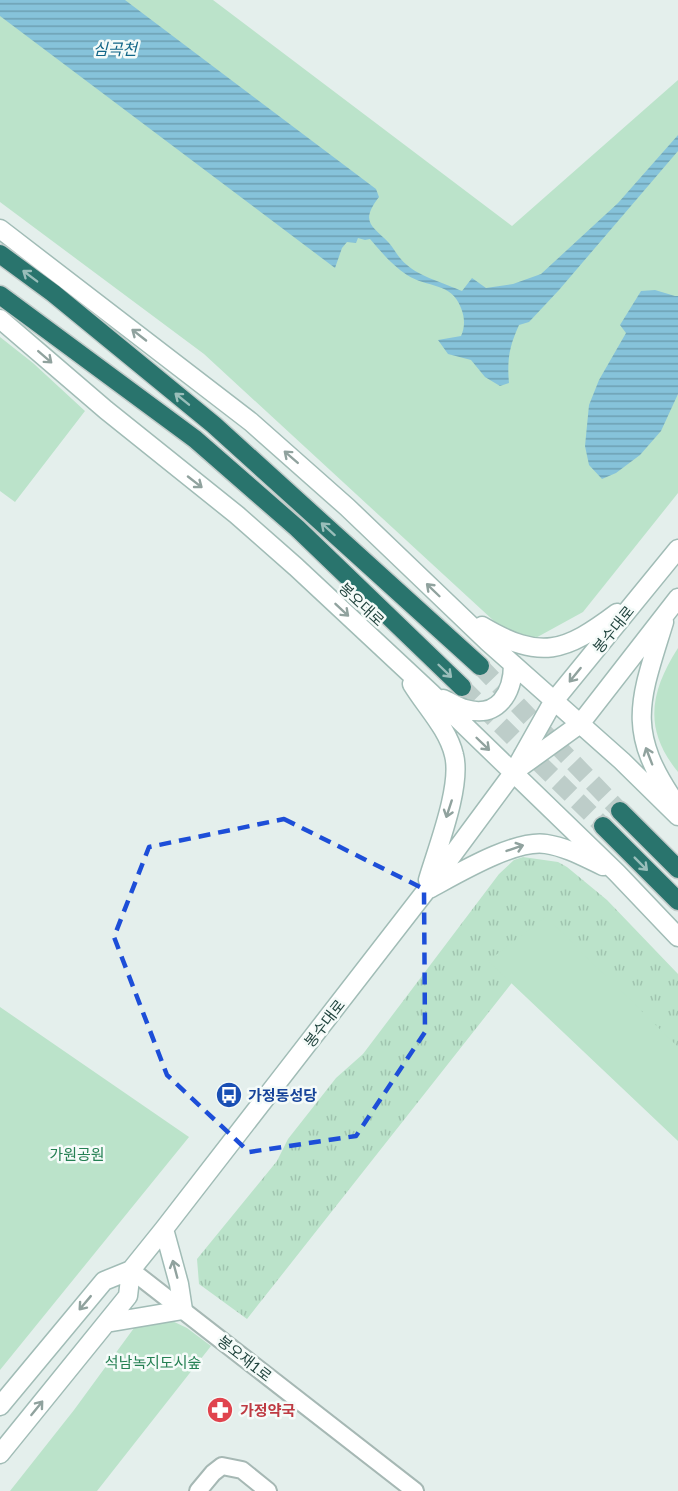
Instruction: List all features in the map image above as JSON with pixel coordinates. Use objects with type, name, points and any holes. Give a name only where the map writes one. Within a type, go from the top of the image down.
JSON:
[{"type":"highway","points":[[0,254],[53,293],[213,425],[480,666]]},
{"type":"highway","name":"봉오대로","points":[[0,295],[195,440],[297,528],[462,687]]},
{"type":"highway","points":[[620,811],[678,869]]},
{"type":"highway","points":[[603,826],[678,902]]},
{"type":"street","points":[[0,229],[251,422],[347,507],[454,610],[553,702],[622,761],[678,816]]},
{"type":"street","name":"봉오대로","points":[[0,319],[106,410],[237,515],[312,582],[431,693],[617,873],[678,937]]},
{"type":"street","name":"봉수대로","points":[[0,1406],[104,1281],[131,1270],[165,1229],[425,892],[513,773],[553,702],[678,549]]},
{"type":"street","points":[[454,610],[498,636],[521,645],[546,648],[562,646],[595,629],[642,593]]},
{"type":"street","points":[[673,604],[648,673],[641,702],[642,732],[647,750],[658,778],[678,806]]},
{"type":"street","name":"봉수대로","points":[[513,773],[580,724],[673,604]]},
{"type":"street","points":[[398,663],[444,730],[454,755],[456,776],[454,794],[425,892]]},
{"type":"street","points":[[431,693],[465,709],[479,711],[492,707],[501,703],[510,690],[513,664]]},
{"type":"street","points":[[425,892],[466,869],[510,849],[528,844],[544,843],[567,849],[617,873]]},
{"type":"street","points":[[105,1323],[183,1310],[165,1229]]},
{"type":"street","name":"봉수대로","points":[[0,1454],[128,1296],[131,1270]]},
{"type":"street","name":"봉오재1로","points":[[131,1270],[415,1491]]},
{"type":"street","points":[[198,1491],[222,1466],[242,1470],[268,1491]]},
{"type":"highlighted area","points":[[284,819],[424,889],[425,1032],[356,1136],[249,1152],[167,1075],[114,937],[149,847]]},
{"type":"green space","points":[[0,0],[213,0],[512,226],[678,80],[678,493],[583,612],[521,646],[204,354],[0,202]]},
{"type":"green space","points":[[0,337],[33,363],[85,411],[15,502],[0,491]]},
{"type":"green space","points":[[678,648],[678,772],[659,741],[654,710],[661,680]]},
{"type":"green space","points":[[523,857],[558,862],[567,867],[607,900],[678,974],[678,1121],[526,965],[247,1319],[199,1284],[197,1259],[277,1161],[288,1139],[336,1078],[363,1054],[499,874],[514,860]]},
{"type":"green space","points":[[546,917],[678,1047],[678,1141],[488,961]]},
{"type":"green space","name":"가원공원","points":[[0,1007],[189,1137],[0,1370]]},
{"type":"green space","name":"석남녹지도시숲","points":[[166,1318],[187,1328],[211,1346],[97,1491],[10,1491],[74,1410],[134,1328],[148,1321]]},
{"type":"water","name":"심곡천","points":[[0,0],[125,0],[376,189],[379,197],[369,218],[374,228],[412,269],[462,291],[472,278],[486,288],[513,284],[541,274],[618,203],[678,135],[678,151],[559,290],[529,322],[519,325],[510,354],[509,383],[500,386],[485,377],[471,360],[448,354],[438,340],[461,336],[462,333],[464,322],[462,312],[452,294],[407,275],[392,263],[370,239],[358,238],[356,243],[347,242],[342,248],[335,268],[0,16]]},
{"type":"water","points":[[655,290],[678,296],[678,394],[661,431],[640,455],[616,473],[602,479],[589,465],[585,446],[589,405],[599,380],[626,333],[620,325],[641,291]]},
{"type":"tunnel","points":[[480,666],[620,811]]},
{"type":"tunnel","points":[[462,687],[603,826]]},
{"type":"place","name":"가정동성당","points":[[229,1095]]},
{"type":"place","name":"가정약국","points":[[220,1410]]}]
